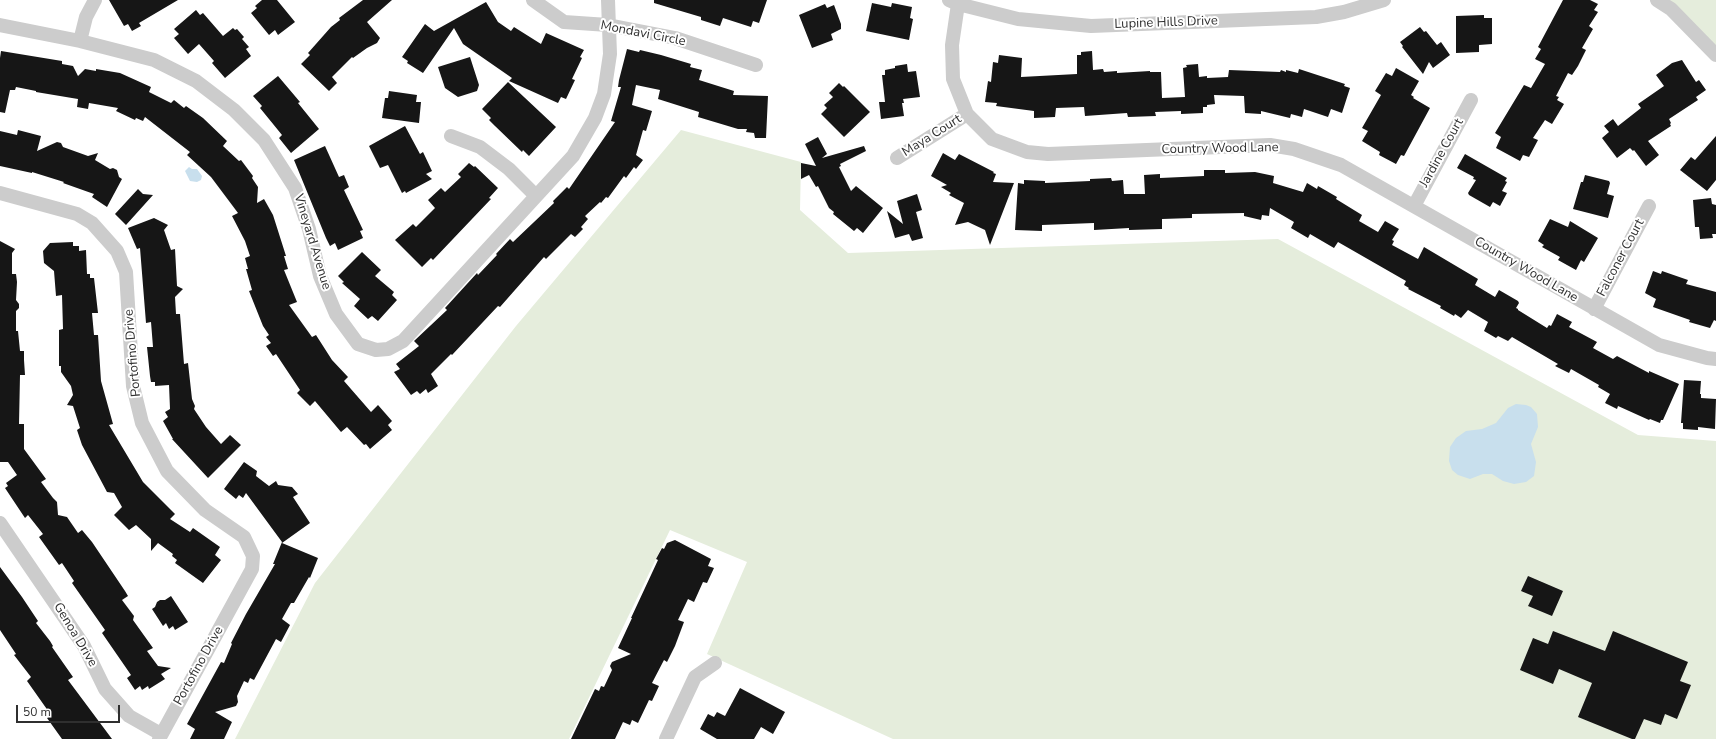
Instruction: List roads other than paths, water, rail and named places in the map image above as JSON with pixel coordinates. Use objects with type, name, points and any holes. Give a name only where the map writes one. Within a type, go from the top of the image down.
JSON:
[{"type":"street","points":[[80,41],[86,17],[95,0]]},
{"type":"street","name":"Mondavi Circle","points":[[533,0],[564,22],[608,25],[675,38],[756,65]]},
{"type":"street","name":"Vineyard Avenue","points":[[0,24],[80,41],[154,60],[196,81],[234,110],[264,140],[295,188],[310,229],[320,276],[336,314],[358,344],[376,350],[388,350],[403,341],[573,156],[595,118],[604,94],[610,54],[608,0]]},
{"type":"street","name":"Lupine Hills Drive","points":[[953,2],[1018,19],[1091,26],[1316,17],[1344,12],[1384,0]]},
{"type":"street","points":[[1657,0],[1671,9],[1716,55]]},
{"type":"street","name":"Country Wood Lane","points":[[953,2],[953,79],[967,114],[992,139],[1027,152],[1048,154],[1270,145],[1294,149],[1341,165],[1659,345],[1706,358],[1716,359]]},
{"type":"street","name":"Jardine Court","points":[[1414,206],[1471,100]]},
{"type":"street","name":"Maya Court","points":[[897,158],[967,114]]},
{"type":"street","points":[[451,136],[480,147],[509,169],[536,196]]},
{"type":"street","name":"Portofino Drive","points":[[0,193],[77,214],[92,223],[117,251],[126,272],[133,386],[142,423],[168,471],[204,510],[244,537],[253,556],[252,569],[160,736]]},
{"type":"street","name":"Falconer Court","points":[[1594,309],[1649,206]]},
{"type":"street","name":"Genoa Drive","points":[[0,524],[84,646],[105,689],[129,716],[160,736]]},
{"type":"street","points":[[666,739],[696,676],[715,663]]},
{"type":"water","points":[[189,167],[192,169],[197,169],[202,176],[201,180],[197,182],[190,181],[185,171]]},
{"type":"water","points":[[1516,404],[1531,407],[1537,414],[1538,427],[1531,444],[1536,462],[1534,476],[1526,482],[1514,484],[1503,481],[1492,474],[1483,474],[1470,479],[1458,475],[1452,470],[1449,461],[1450,447],[1456,438],[1466,431],[1482,429],[1496,423],[1508,408]]}]
